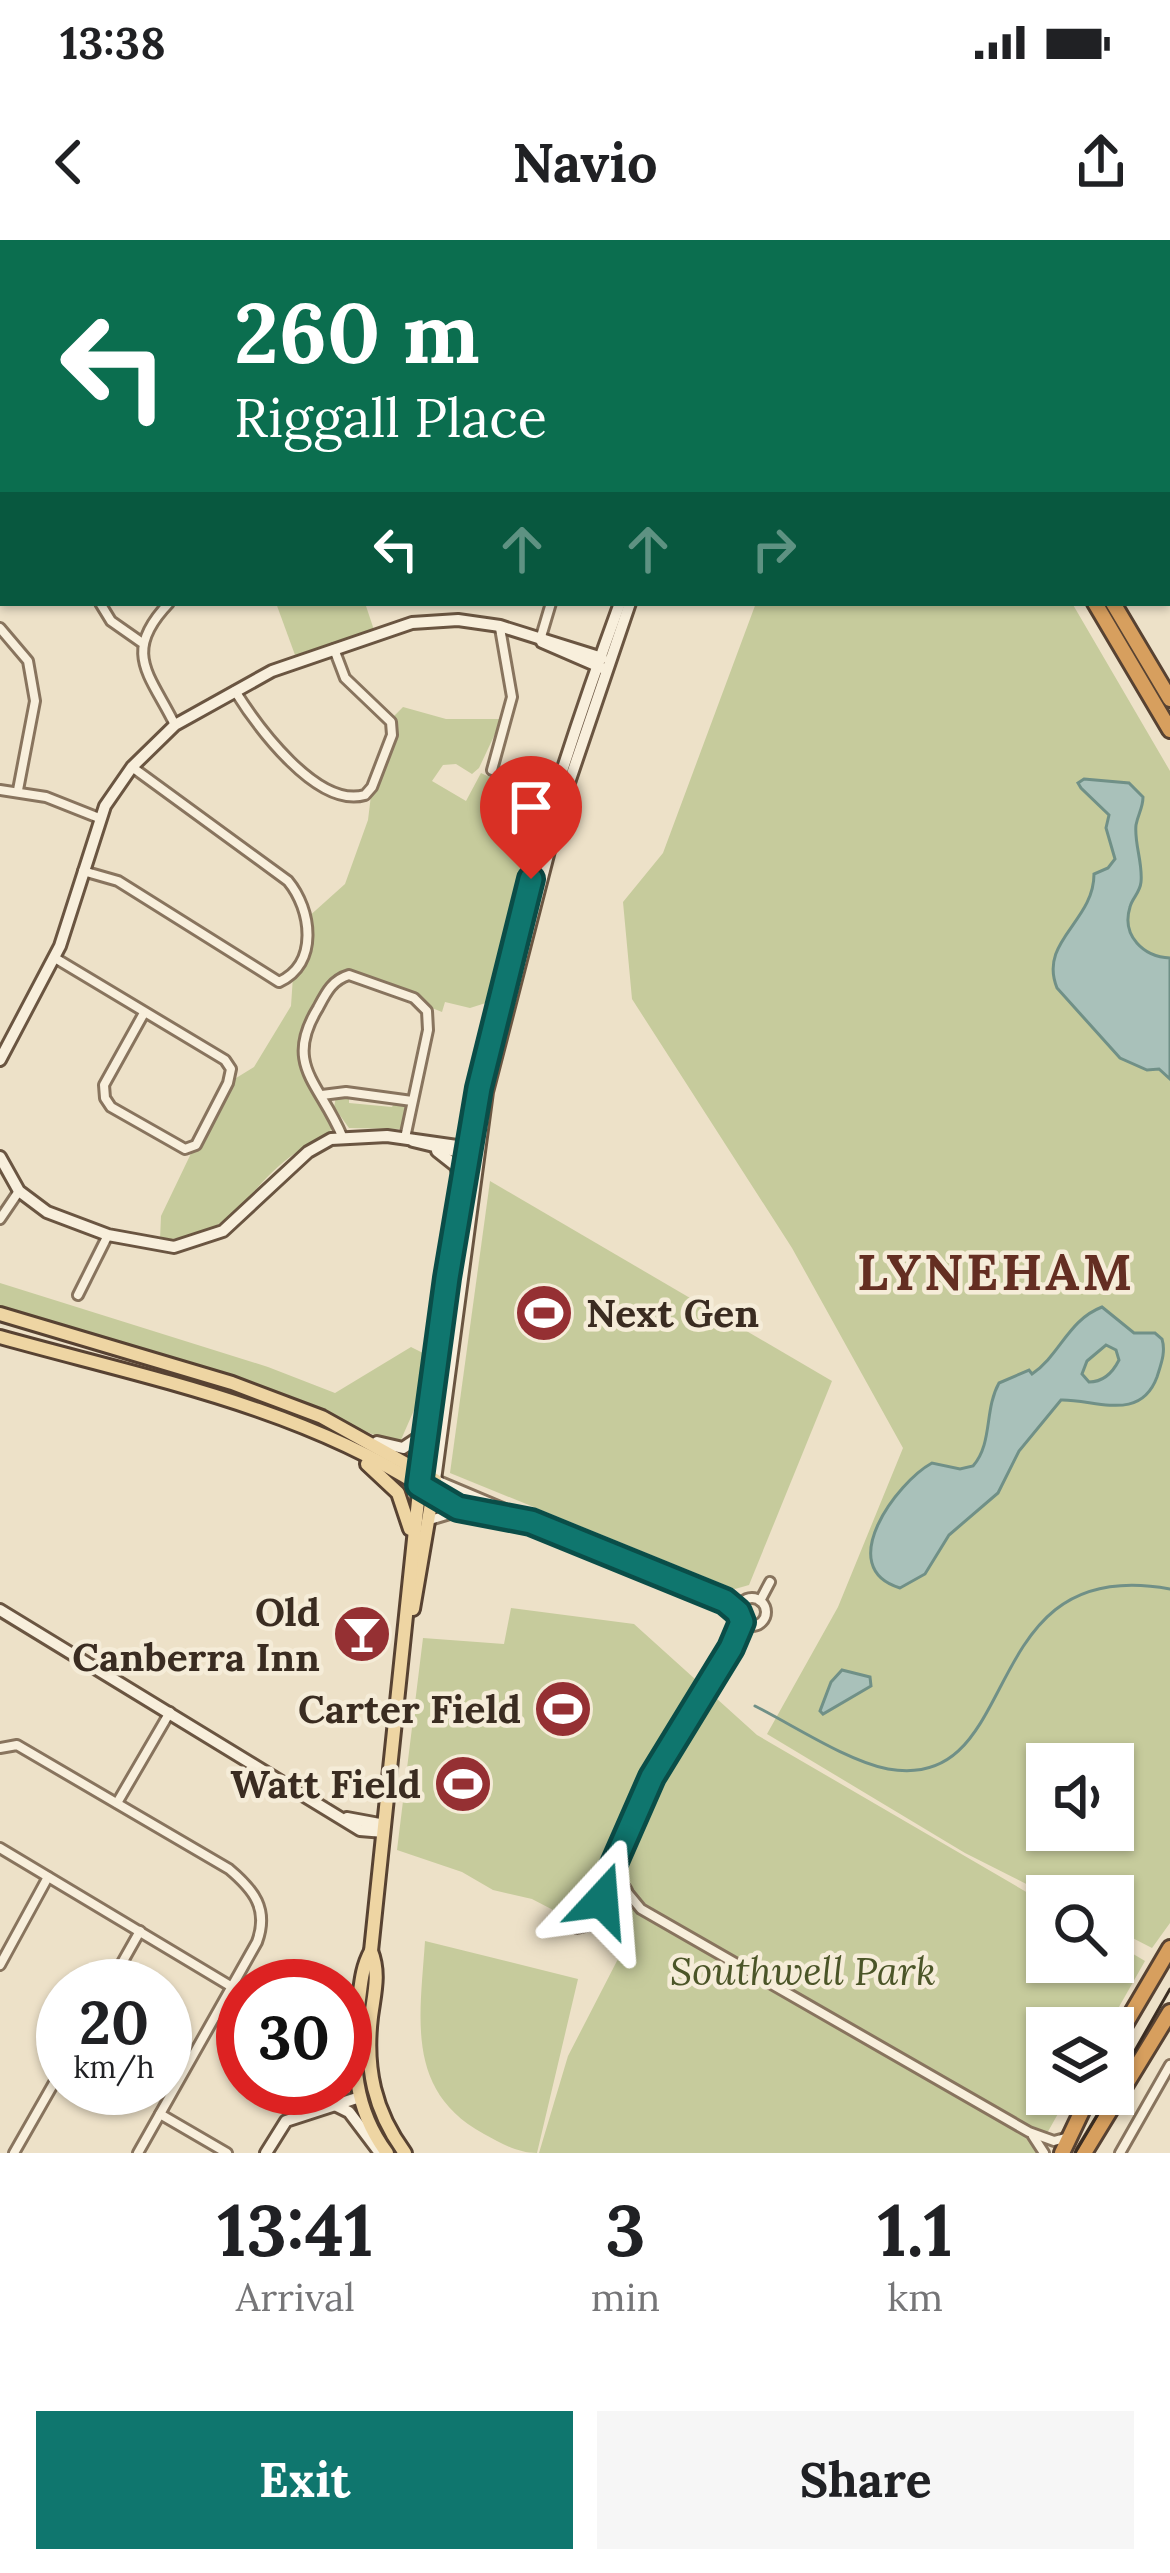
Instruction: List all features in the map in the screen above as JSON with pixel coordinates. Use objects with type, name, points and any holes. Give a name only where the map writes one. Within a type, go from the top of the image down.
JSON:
[{"type":"highway","points":[[1097,606],[1167,713]]},
{"type":"highway","points":[[1115,606],[1151,665],[1167,713]]},
{"type":"highway","points":[[1134,2012],[1165,1963]]},
{"type":"highway","points":[[1084,2153],[1170,2012]]},
{"type":"highway","points":[[1062,2153],[1080,2115]]},
{"type":"main road","points":[[0,1315],[232,1383],[352,1432],[420,1479]]},
{"type":"main road","points":[[0,1337],[318,1431],[434,1487],[422,1574],[404,1646]]},
{"type":"main road","points":[[246,1407],[377,1471],[404,1504],[413,1544]]},
{"type":"main road","points":[[367,1959],[420,1479]]},
{"type":"main road","points":[[371,1951],[377,1967],[372,2012]]},
{"type":"main road","points":[[372,2103],[405,2153]]},
{"type":"main road","points":[[368,2115],[383,2153]]},
{"type":"street","points":[[102,606],[111,621],[142,642]]},
{"type":"street","points":[[166,606],[150,623],[142,642],[150,683],[175,725]]},
{"type":"street","points":[[540,640],[550,606]]},
{"type":"street","points":[[420,1479],[463,1185],[538,887],[619,606]]},
{"type":"street","points":[[434,1487],[474,1152],[473,1126],[507,968],[550,809],[629,606]]},
{"type":"street","points":[[0,1060],[55,958],[99,818],[132,767],[175,725],[272,671],[412,622],[458,620],[500,626],[604,663]]},
{"type":"street","points":[[492,770],[512,697],[500,626]]},
{"type":"street","points":[[0,628],[28,661],[35,700],[18,790]]},
{"type":"street","points":[[235,691],[284,755],[339,795],[365,794],[386,754],[391,722],[345,678],[334,649]]},
{"type":"street","points":[[1151,665],[1170,683]]},
{"type":"street","points":[[83,872],[118,881],[279,982],[293,976],[307,952],[305,911],[288,881],[132,767]]},
{"type":"street","points":[[0,790],[18,790],[99,818]]},
{"type":"street","points":[[55,958],[225,1060],[231,1069],[228,1083],[196,1145],[185,1149],[111,1107],[104,1097],[104,1085],[144,1013]]},
{"type":"street","points":[[342,1136],[302,1055],[304,1032],[336,980],[355,976],[414,998],[428,1011],[405,1138]]},
{"type":"street","points":[[322,1095],[346,1092],[412,1101]]},
{"type":"street","points":[[435,1144],[463,1135],[473,1126]]},
{"type":"street","points":[[0,1156],[20,1191],[47,1212],[109,1235],[174,1247],[211,1237],[234,1223],[308,1152],[342,1136],[405,1138],[474,1152]]},
{"type":"street","points":[[435,1144],[456,1166],[463,1185]]},
{"type":"street","points":[[0,1219],[20,1191]]},
{"type":"street","points":[[78,1295],[109,1235]]},
{"type":"street","points":[[352,1432],[400,1449],[414,1444],[426,1431]]},
{"type":"street","points":[[434,1487],[464,1510]]},
{"type":"street","points":[[434,1487],[725,1601],[744,1620]]},
{"type":"street","points":[[430,1520],[464,1510],[531,1522]]},
{"type":"street","points":[[744,1620],[765,1616],[760,1601],[770,1582]]},
{"type":"street","points":[[602,1922],[602,1897],[618,1855],[673,1737],[731,1648],[744,1620],[744,1600]]},
{"type":"street","points":[[725,1601],[760,1601]]},
{"type":"street","points":[[0,1610],[360,1830],[384,1828]]},
{"type":"street","points":[[117,1803],[170,1712]]},
{"type":"street","points":[[0,1748],[17,1745],[229,1869],[249,1886],[263,1918],[248,1959]]},
{"type":"street","points":[[0,1848],[216,1977]]},
{"type":"street","points":[[577,1928],[602,1922],[627,1899],[618,1855]]},
{"type":"street","points":[[0,1965],[49,1877]]},
{"type":"street","points":[[605,1886],[623,1888],[641,1909],[1033,2134],[1059,2141],[1072,2132]]},
{"type":"street","points":[[605,1905],[641,1909]]},
{"type":"street","points":[[124,1959],[140,1931]]},
{"type":"street","points":[[192,2058],[216,2015]]},
{"type":"street","points":[[1120,2153],[1170,2065]]},
{"type":"street","points":[[14,2153],[36,2114]]},
{"type":"street","points":[[138,2153],[159,2115]]},
{"type":"street","points":[[162,2115],[227,2153]]},
{"type":"street","points":[[266,2153],[286,2121],[300,2115]]},
{"type":"street","points":[[351,2115],[383,2153]]},
{"type":"street","points":[[1033,2134],[1044,2153]]},
{"type":"green space","points":[[277,606],[366,606],[374,630],[295,655]]},
{"type":"green space","points":[[755,606],[1074,606],[1170,771],[1170,1923],[1152,1948],[1134,1939],[1134,1875],[1026,1875],[1026,1884],[965,1853],[767,1734],[838,1607],[903,1448],[792,1248],[632,999],[623,902],[663,853]]},
{"type":"green space","points":[[403,707],[446,719],[502,719],[479,768],[472,774],[456,764],[443,765],[432,781],[466,801],[481,773],[496,780],[484,812],[539,829],[492,1001],[470,1008],[445,1002],[442,1012],[347,974],[299,1046],[310,1083],[334,1125],[331,1130],[278,1167],[224,1220],[187,1237],[160,1240],[161,1216],[208,1118],[228,1083],[254,1067],[291,1006],[306,919],[345,884],[368,820],[372,787],[393,717]]},
{"type":"green space","points":[[336,1097],[349,1097],[349,1103],[392,1107],[395,1101],[403,1103],[403,1129],[349,1128],[334,1107]]},
{"type":"green space","points":[[490,1181],[832,1381],[749,1585],[735,1589],[450,1473]]},
{"type":"green space","points":[[0,1283],[268,1367],[335,1393],[411,1347],[425,1354],[418,1401],[400,1442],[391,1442],[227,1373],[0,1309]]},
{"type":"green space","name":"Southwell Park","points":[[511,1608],[634,1624],[757,1735],[1026,1892],[1026,1983],[1133,1983],[1119,2007],[1026,2007],[1026,2115],[1057,2115],[1036,2153],[539,2153],[568,2056],[619,1957],[586,1915],[580,1924],[532,1899],[493,1890],[462,1872],[397,1850],[423,1638],[504,1644]]},
{"type":"green space","points":[[425,1941],[578,1979],[537,2153],[484,2134],[441,2097],[423,2050]]},
{"type":"green space","name":"Southwell Park","points":[[1134,1954],[1145,1961],[1134,1980]]},
{"type":"water","points":[[1084,779],[1129,783],[1143,797],[1136,825],[1141,882],[1128,917],[1137,943],[1152,954],[1170,958],[1170,1079],[1159,1069],[1147,1070],[1120,1058],[1057,988],[1053,972],[1060,944],[1086,905],[1094,874],[1115,859],[1106,828],[1109,815],[1081,788],[1078,783]]},
{"type":"water","points":[[1102,1307],[1134,1333],[1155,1333],[1162,1339],[1161,1363],[1149,1391],[1128,1404],[1061,1400],[1019,1451],[998,1493],[949,1535],[925,1574],[900,1588],[881,1578],[872,1563],[871,1545],[878,1525],[903,1488],[932,1463],[960,1469],[973,1466],[983,1447],[999,1383],[1029,1370],[1032,1374],[1090,1313]],"holes":[[[1106,1345],[1116,1350],[1119,1360],[1114,1368],[1089,1382],[1082,1374],[1087,1361]]]},
{"type":"water","points":[[842,1670],[870,1677],[871,1686],[823,1714],[820,1711],[831,1682]]},
{"type":"waterway","points":[[755,1706],[872,1765],[932,1767],[963,1746],[1030,1636],[1062,1605],[1106,1587],[1170,1589]]},
{"type":"tram line","points":[[1134,2052],[1170,1989]]},
{"type":"tram line","points":[[1075,2153],[1098,2115]]},
{"type":"place","name":"Next Gen","points":[[544,1313]]},
{"type":"place","name":"Old Canberra Inn","points":[[362,1634]]},
{"type":"place","name":"Carter Field","points":[[563,1709]]},
{"type":"place","name":"Watt Field","points":[[463,1784]]},
{"type":"district","name":"LYNEHAM","points":[[996,1271]]},
{"type":"route","points":[[531,879],[479,1088],[419,1485],[458,1508],[531,1522],[725,1601],[742,1622],[652,1777],[602,1900]]}]
